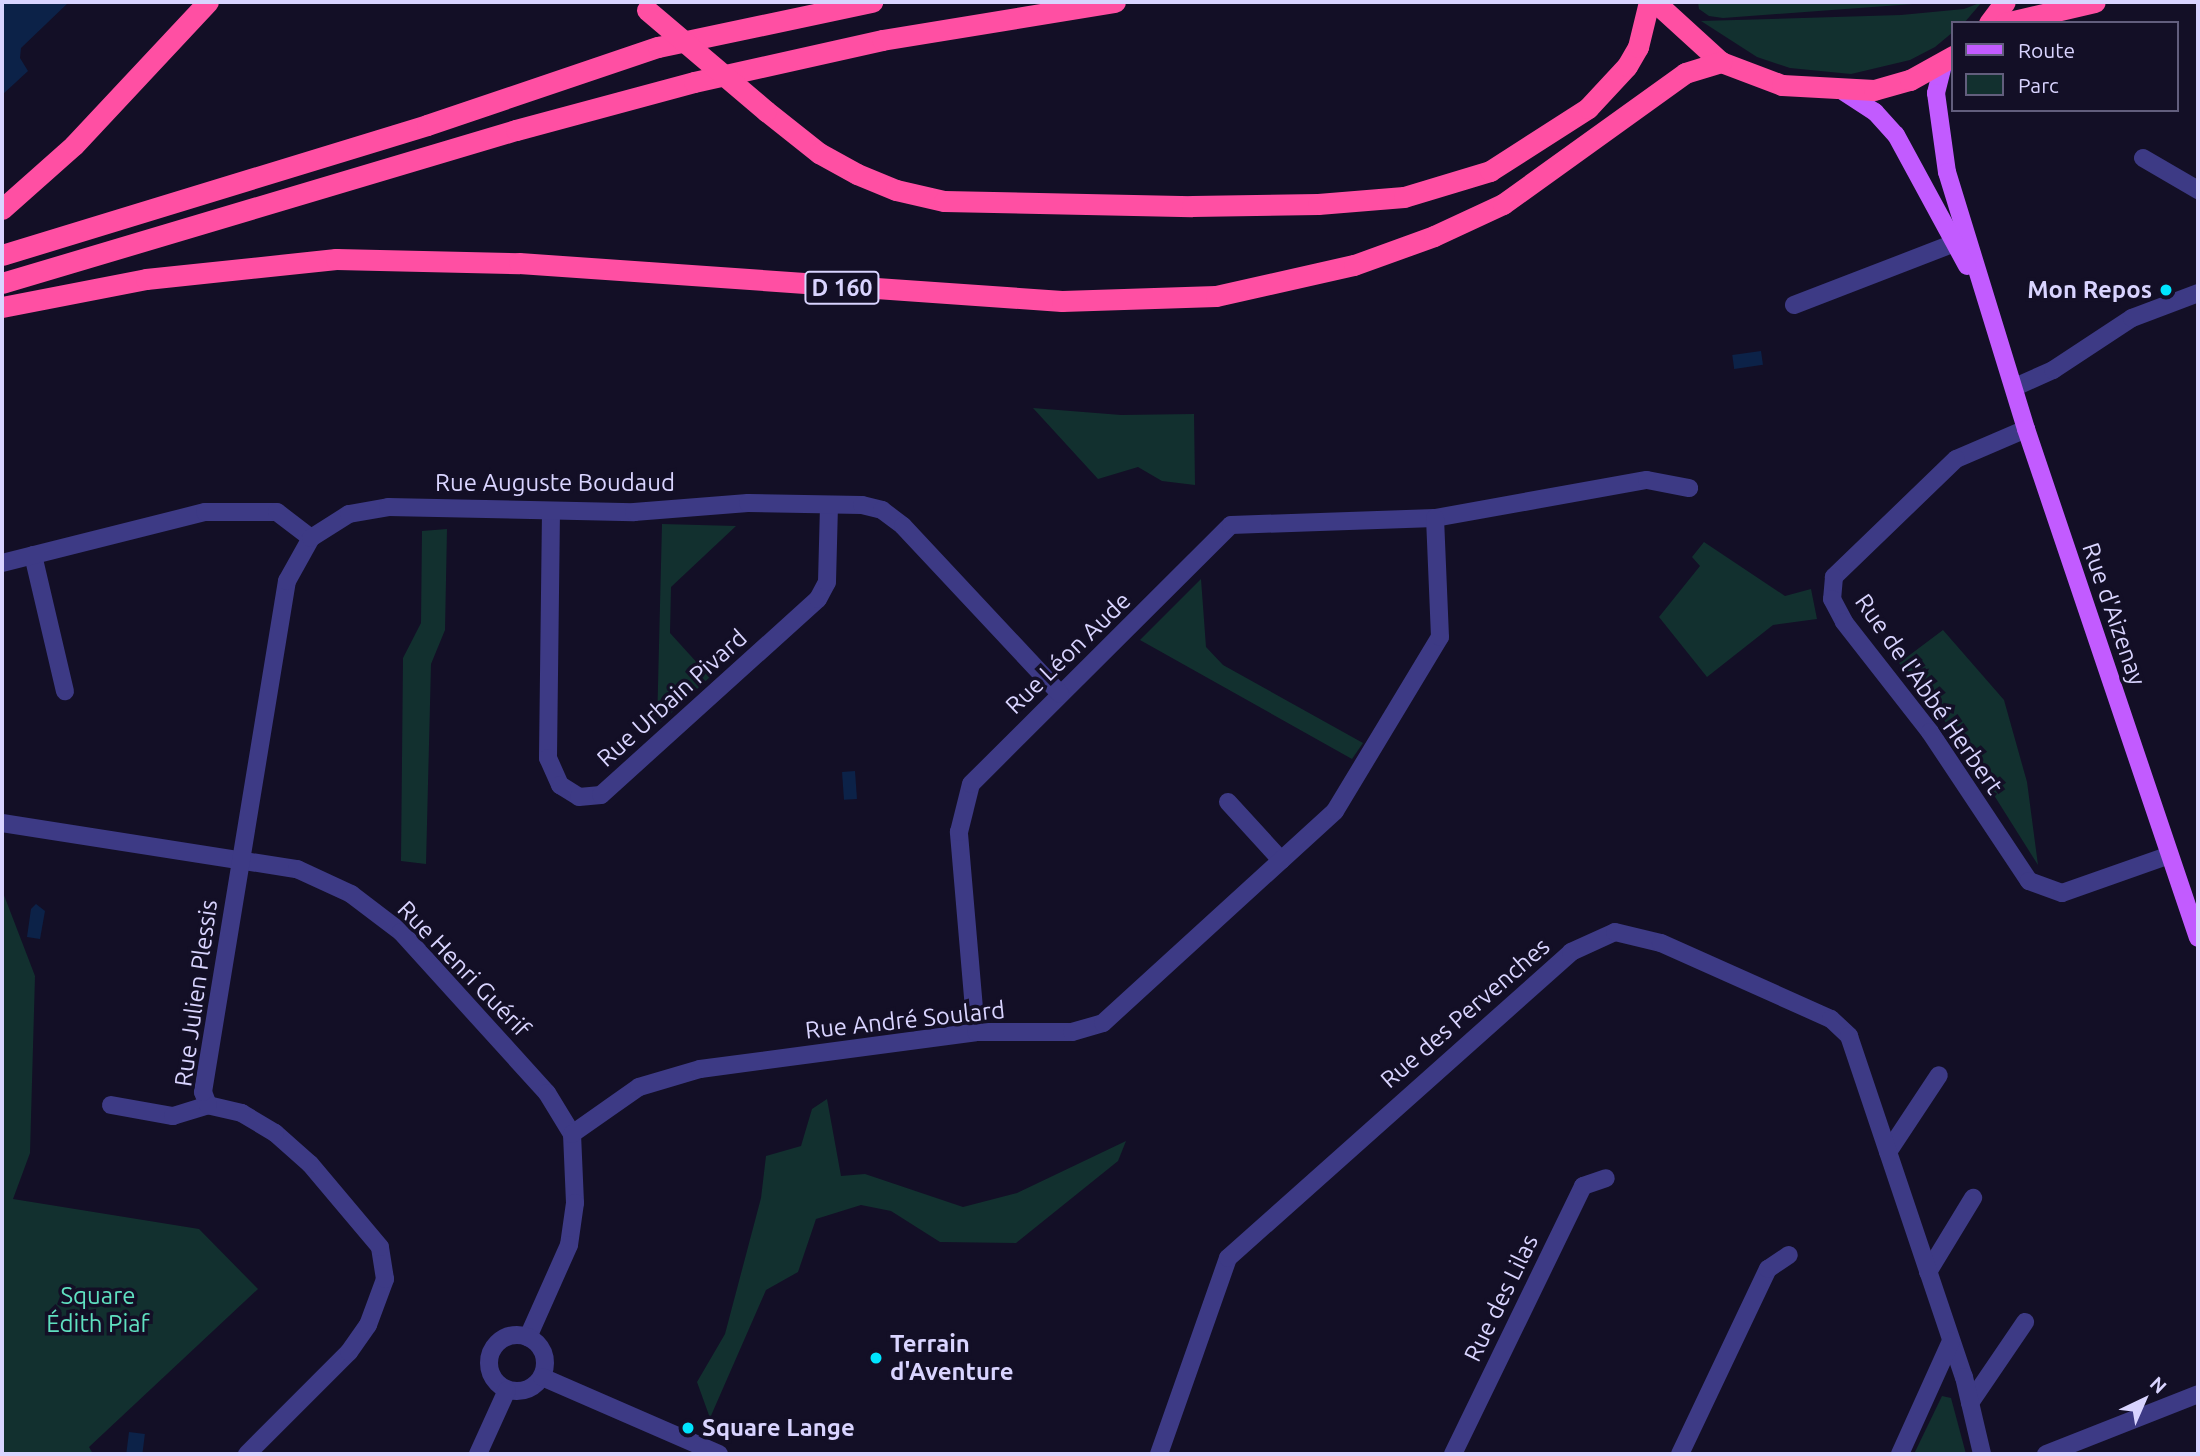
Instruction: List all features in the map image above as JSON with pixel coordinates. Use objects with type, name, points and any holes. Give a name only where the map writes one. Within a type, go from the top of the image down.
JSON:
[{"type":"highway","points":[[2,209],[74,145],[208,2]]},
{"type":"highway","points":[[2,255],[427,125],[658,47],[872,2]]},
{"type":"highway","points":[[2,283],[516,130],[694,82],[882,40],[1115,2]]},
{"type":"highway","points":[[642,6],[819,153],[857,174],[896,190],[944,201],[1192,206],[1318,204],[1404,197],[1490,171],[1588,108],[1627,66],[1637,47],[1649,2]]},
{"type":"highway","points":[[1656,2],[1721,62],[1782,85],[1844,92],[1893,86],[1948,60]]},
{"type":"highway","points":[[1991,21],[2005,2]]},
{"type":"highway","points":[[2014,21],[2095,2]]},
{"type":"highway","name":"D 160","points":[[2,307],[146,279],[336,259],[519,263],[1062,301],[1216,296],[1354,265],[1434,236],[1503,204],[1685,73],[1721,62]]},
{"type":"main road","name":"Rue d'Aizenay","points":[[1948,60],[1936,93],[1940,136],[1986,304],[2198,938]]},
{"type":"main road","name":"Rue d'Aizenay","points":[[1844,92],[1875,112],[1896,135],[1986,304]]},
{"type":"street","points":[[2143,158],[2198,190]]},
{"type":"street","points":[[1794,305],[1955,243]]},
{"type":"street","points":[[2015,387],[2053,370],[2132,318],[2198,293]]},
{"type":"street","name":"Rue de l'Abbé Herbert","points":[[2026,429],[1956,459],[1834,577],[1832,599],[1844,622],[1930,732],[2029,881],[2063,893],[2170,855]]},
{"type":"street","name":"Rue Léon Aude","points":[[976,1032],[959,832],[971,784],[1231,525],[1435,518],[1647,480],[1689,488]]},
{"type":"street","name":"Rue Auguste Boudaud","points":[[238,860],[287,581],[311,538],[349,513],[388,507],[634,512],[748,503],[862,505],[882,510],[904,526],[1060,694]]},
{"type":"street","name":"Rue Urbain Pivard","points":[[551,511],[548,758],[560,785],[579,797],[601,795],[818,599],[827,582],[829,506]]},
{"type":"street","points":[[2,563],[205,512],[278,512],[311,538]]},
{"type":"street","name":"Rue André Soulard","points":[[572,1134],[639,1087],[700,1069],[976,1032],[1073,1032],[1103,1023],[1335,811],[1440,637],[1435,518]]},
{"type":"street","points":[[33,555],[65,691]]},
{"type":"street","points":[[1228,802],[1281,860]]},
{"type":"street","name":"Rue Henri Guérif","points":[[2,823],[297,869],[351,894],[401,932],[547,1093],[572,1134],[575,1203],[569,1245],[528,1337]]},
{"type":"street","name":"Rue Julien Plessis","points":[[238,860],[204,1092],[208,1105],[242,1113],[275,1133],[310,1164],[380,1247],[385,1279],[368,1325],[349,1352],[247,1454]]},
{"type":"street","name":"Rue des Pervenches","points":[[1159,1454],[1228,1258],[1571,952],[1615,932],[1661,943],[1831,1019],[1849,1037],[1951,1341],[1982,1454]]},
{"type":"street","points":[[1888,1152],[1939,1075]]},
{"type":"street","points":[[111,1105],[173,1116],[208,1105]]},
{"type":"street","name":"Rue des Lilas","points":[[1453,1454],[1583,1186],[1606,1178]]},
{"type":"street","points":[[1928,1272],[1973,1198]]},
{"type":"street","points":[[1680,1454],[1768,1269],[1789,1255]]},
{"type":"street","points":[[1970,1403],[2025,1322]]},
{"type":"street","points":[[528,1337],[545,1358],[542,1377],[531,1388],[507,1390],[492,1378],[491,1351],[503,1338],[528,1337]]},
{"type":"street","points":[[1900,1454],[1951,1341]]},
{"type":"street","points":[[542,1377],[719,1454]]},
{"type":"street","points":[[478,1454],[507,1390]]},
{"type":"street","points":[[2046,1454],[2198,1394]]},
{"type":"green space","points":[[1698,2],[1940,2],[1723,18],[1709,16],[1699,9]]},
{"type":"green space","points":[[1982,2],[1966,21],[1952,21],[1952,33],[1935,47],[1910,60],[1851,74],[1790,68],[1757,57],[1701,21],[1901,15],[1964,9]]},
{"type":"green space","points":[[1033,408],[1121,415],[1194,414],[1195,485],[1162,481],[1138,467],[1098,479]]},
{"type":"green space","points":[[662,524],[736,526],[671,587],[670,633],[710,677],[657,726]]},
{"type":"green space","points":[[447,529],[445,630],[431,664],[426,864],[401,861],[403,658],[421,623],[422,531]]},
{"type":"green space","points":[[1704,542],[1785,596],[1811,589],[1817,619],[1773,625],[1707,677],[1659,617],[1700,566],[1692,557]]},
{"type":"green space","points":[[1201,579],[1206,647],[1223,665],[1363,743],[1352,759],[1140,640]]},
{"type":"green space","points":[[1943,630],[2004,700],[2027,782],[2038,865],[1958,738],[1899,663]]},
{"type":"green space","name":"Square Édith Piaf","points":[[2,890],[35,976],[30,1153],[13,1199],[199,1229],[258,1289],[89,1447],[93,1454],[2,1454]]},
{"type":"green space","points":[[827,1099],[841,1176],[865,1174],[963,1207],[1017,1193],[1126,1141],[1118,1161],[1016,1243],[940,1242],[891,1211],[861,1205],[816,1219],[798,1272],[766,1290],[710,1418],[697,1382],[725,1334],[761,1198],[766,1156],[801,1146],[812,1109]]},
{"type":"green space","points":[[1942,1396],[1951,1398],[1966,1454],[1914,1454]]},
{"type":"water","points":[[2,2],[69,2],[21,48],[20,58],[28,71],[2,95]]},
{"type":"water","points":[[1761,351],[1763,365],[1734,369],[1732,355]]},
{"type":"water","points":[[855,771],[857,799],[844,800],[842,772]]},
{"type":"water","points":[[36,904],[45,911],[40,939],[27,937],[31,909]]},
{"type":"water","points":[[129,1432],[145,1434],[142,1454],[126,1454]]},
{"type":"place","name":"Mon Repos","points":[[2166,290]]},
{"type":"place","name":"Terrain d'Aventure","points":[[876,1358]]},
{"type":"place","name":"Square Lange","points":[[688,1428]]}]
